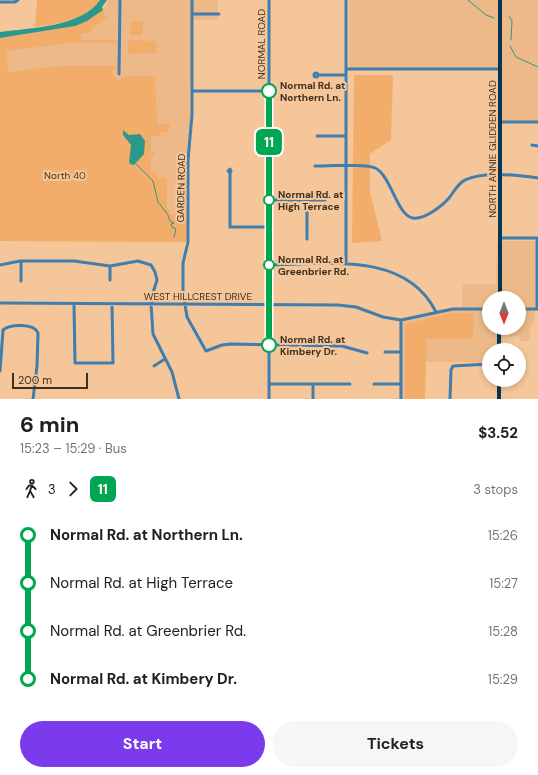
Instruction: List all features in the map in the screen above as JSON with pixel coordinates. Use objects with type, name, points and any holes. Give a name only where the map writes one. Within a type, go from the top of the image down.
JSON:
[{"type":"main road","name":"NORTH ANNIE GLIDDEN ROAD","points":[[500,0],[502,122],[500,175],[500,291]]},
{"type":"main road","points":[[499,387],[499,399]]},
{"type":"street","points":[[0,2],[15,2],[18,0]]},
{"type":"street","points":[[119,74],[120,0]]},
{"type":"street","name":"GARDEN ROAD","points":[[192,0],[192,91],[188,160],[188,242],[183,267],[184,304],[191,325],[206,351],[225,345],[269,345]]},
{"type":"street","name":"NORMAL ROAD","points":[[269,0],[269,399]]},
{"type":"street","points":[[346,0],[346,264]]},
{"type":"street","points":[[192,14],[219,14]]},
{"type":"street","points":[[346,69],[500,69]]},
{"type":"street","points":[[318,75],[346,75]]},
{"type":"street","points":[[192,91],[269,91]]},
{"type":"street","points":[[502,122],[538,122]]},
{"type":"street","points":[[317,136],[345,136]]},
{"type":"street","points":[[532,145],[538,146]]},
{"type":"street","points":[[315,166],[369,166],[378,170],[403,211],[410,218],[418,218],[426,214],[448,199],[465,180],[500,175],[538,178]]},
{"type":"street","points":[[230,173],[230,227],[269,227]]},
{"type":"street","points":[[269,200],[325,200]]},
{"type":"street","points":[[307,200],[307,239]]},
{"type":"street","points":[[500,238],[538,238],[538,309],[526,309]]},
{"type":"street","points":[[0,265],[21,261],[74,261],[110,266],[138,261],[151,265],[157,280],[151,304],[153,334],[175,382],[178,399]]},
{"type":"street","points":[[21,261],[21,281]]},
{"type":"street","points":[[269,265],[346,264],[370,266],[396,274],[427,296],[436,312]]},
{"type":"street","points":[[110,266],[110,280]]},
{"type":"street","name":"WEST HILLCREST DRIVE","points":[[0,303],[268,304],[347,306],[383,317],[402,320],[412,319],[436,312],[459,309],[482,309]]},
{"type":"street","points":[[74,304],[75,363],[113,363],[112,304]]},
{"type":"street","points":[[401,399],[402,320]]},
{"type":"street","points":[[0,371],[2,332],[4,328],[32,326],[38,333],[38,366],[33,399]]},
{"type":"street","points":[[269,345],[342,346],[367,353]]},
{"type":"street","points":[[385,352],[401,352]]},
{"type":"street","points":[[154,366],[165,359]]},
{"type":"street","points":[[450,399],[451,368],[455,365],[482,364]]},
{"type":"street","points":[[269,384],[350,384]]},
{"type":"street","points":[[313,384],[313,399]]},
{"type":"street","points":[[374,384],[401,384]]},
{"type":"shaded area","name":"North 40","points":[[108,0],[218,0],[218,20],[192,20],[188,242],[0,241],[0,39],[75,29],[106,6]]},
{"type":"shaded area","points":[[349,0],[538,0],[538,122],[500,122],[500,69],[349,68]]},
{"type":"shaded area","points":[[535,241],[535,319],[530,330],[530,341],[520,341],[519,336],[503,337],[503,343],[482,343],[482,362],[426,362],[425,399],[399,399],[399,319],[416,317],[440,309],[462,307],[463,284],[496,284],[497,242]]},
{"type":"green space","points":[[37,0],[100,0],[87,13],[79,17],[35,27]]},
{"type":"green space","name":"North 40","points":[[103,10],[108,20],[104,20],[92,29],[92,33],[81,33],[81,40],[116,40],[117,43],[68,43],[7,51],[8,72],[59,66],[117,66],[112,73],[117,80],[126,76],[155,76],[157,124],[160,126],[162,124],[170,124],[168,132],[161,132],[161,136],[151,136],[151,152],[154,152],[155,155],[151,157],[151,172],[156,173],[159,178],[167,178],[167,209],[169,209],[170,214],[188,212],[188,242],[0,241],[0,38],[75,26]]},
{"type":"green space","points":[[131,21],[143,22],[142,35],[130,35]]},
{"type":"green space","points":[[128,40],[156,41],[157,53],[128,54]]},
{"type":"green space","points":[[354,75],[393,75],[391,140],[370,154],[370,192],[382,241],[352,243]]},
{"type":"green space","points":[[453,313],[474,313],[473,339],[426,339],[425,399],[405,399],[405,324]]},
{"type":"water","points":[[100,0],[107,0],[102,7],[103,10],[87,21],[75,26],[0,38],[0,32],[54,25],[68,21],[81,16],[92,9]]},
{"type":"water","points":[[123,130],[129,135],[140,134],[145,141],[144,154],[134,165],[130,164],[129,162],[131,145],[123,135]]},
{"type":"waterway","points":[[468,0],[486,15],[494,18]]},
{"type":"waterway","points":[[509,16],[512,21],[511,40]]},
{"type":"waterway","points":[[510,46],[516,57],[538,67]]},
{"type":"waterway","points":[[136,164],[153,181],[158,202],[168,215],[170,221],[174,223],[171,224],[172,227],[176,229],[174,237]]},
{"type":"bus line","name":"11","points":[[269,91],[269,345]]},
{"type":"place","name":"Normal Rd. at Northern Ln.","points":[[269,91]]},
{"type":"place","name":"Normal Rd. at High Terrace","points":[[269,200]]},
{"type":"place","name":"Normal Rd. at Greenbrier Rd.","points":[[269,265]]},
{"type":"place","name":"Normal Rd. at Kimbery Dr.","points":[[269,345]]}]
